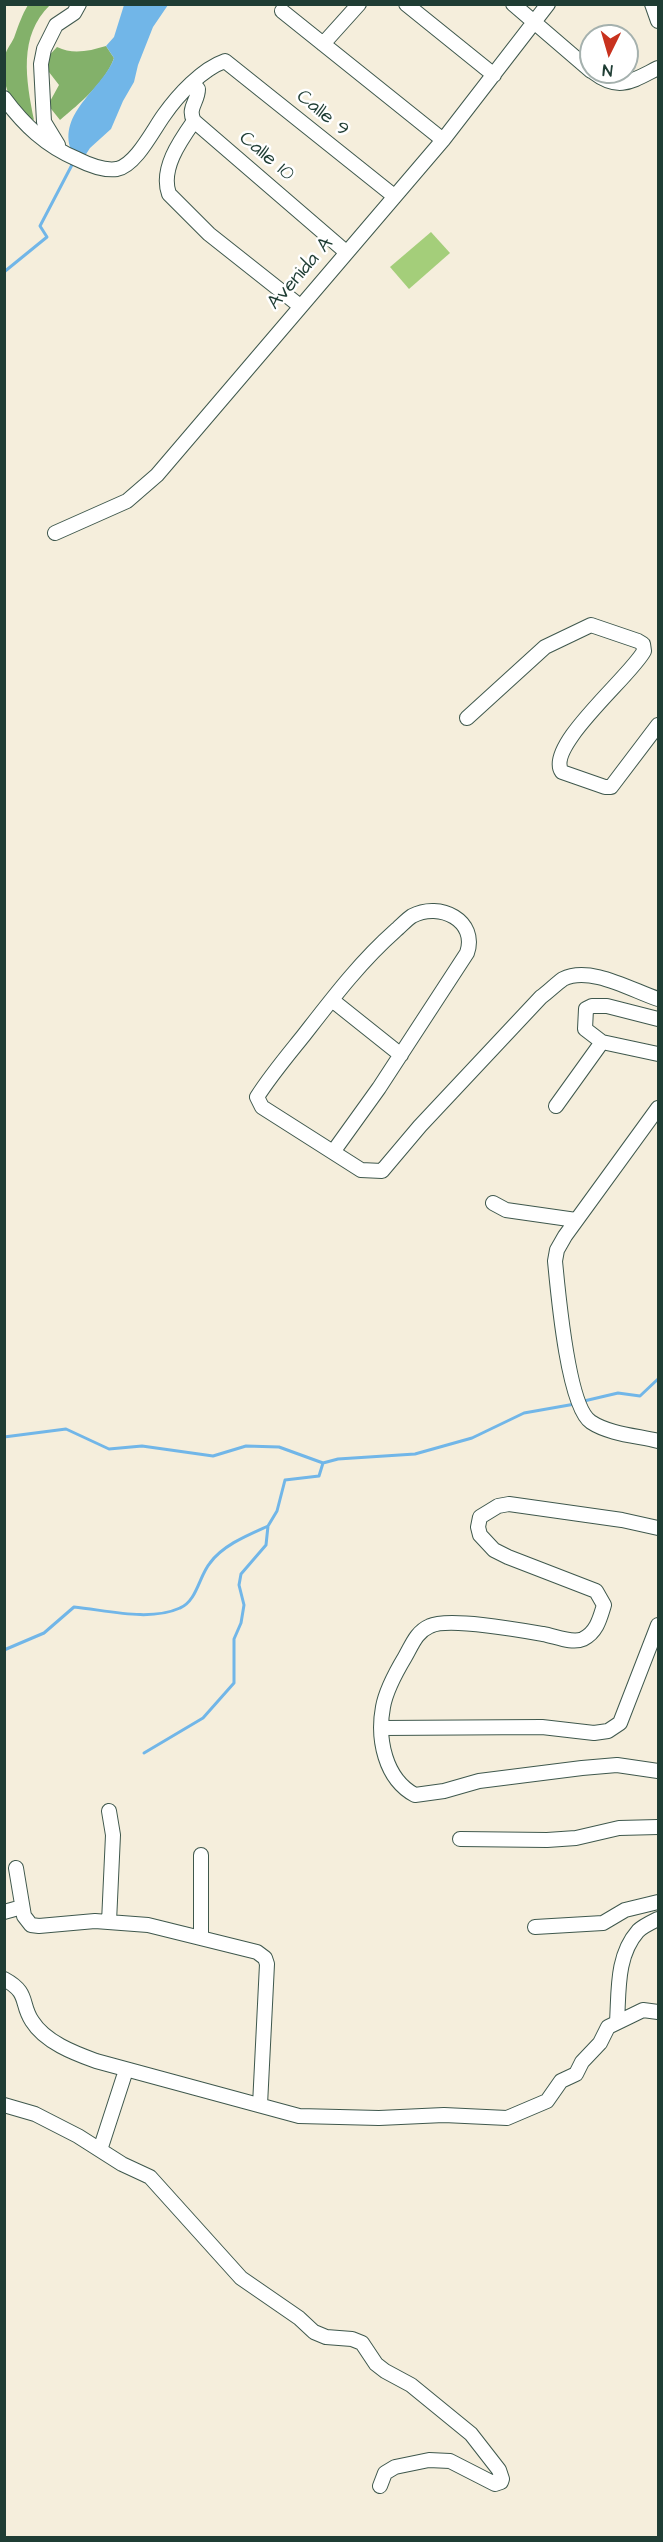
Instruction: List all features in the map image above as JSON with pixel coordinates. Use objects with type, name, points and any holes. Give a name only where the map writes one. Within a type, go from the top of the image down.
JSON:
[{"type":"street","points":[[64,152],[44,122],[41,64],[44,49],[56,25],[74,13],[80,4]]},
{"type":"street","points":[[323,44],[359,4]]},
{"type":"street","points":[[406,4],[494,75]]},
{"type":"street","points":[[513,4],[579,60]]},
{"type":"street","name":"Avenida A","points":[[55,533],[127,501],[142,489],[443,140],[548,4]]},
{"type":"street","points":[[652,4],[658,21]]},
{"type":"street","points":[[282,11],[443,140]]},
{"type":"street","name":"Calle 9","points":[[193,83],[214,65],[225,61],[394,196]]},
{"type":"street","points":[[639,78],[658,68]]},
{"type":"street","points":[[4,98],[32,133],[85,163],[105,169],[118,168],[130,162],[166,112],[193,83],[198,89],[198,98],[190,114],[194,121],[171,158],[166,185],[169,194],[209,234],[300,306]]},
{"type":"street","name":"Calle 10","points":[[194,121],[346,252]]},
{"type":"street","points":[[466,718],[545,647],[591,626],[638,641],[642,644],[644,651],[585,719],[559,757],[559,769],[605,787],[611,786],[616,783],[658,725]]},
{"type":"street","points":[[333,1152],[467,954],[471,942],[465,928],[452,915],[436,910],[413,916],[374,951],[332,1000],[257,1097],[262,1107],[361,1170],[382,1171],[541,997],[564,979],[582,975],[603,978],[658,999]]},
{"type":"street","points":[[332,1000],[401,1054]]},
{"type":"street","points":[[658,1019],[607,1006],[592,1006],[586,1009],[585,1029],[602,1042],[658,1054]]},
{"type":"street","points":[[556,1106],[602,1042]]},
{"type":"street","points":[[658,1108],[576,1220],[557,1250],[555,1261],[571,1377],[580,1406],[590,1422],[610,1430],[658,1441]]},
{"type":"street","points":[[493,1203],[507,1210],[576,1220]]},
{"type":"street","points":[[658,1528],[622,1520],[508,1504],[480,1517],[478,1527],[484,1542],[508,1557],[596,1591],[604,1605],[597,1626],[582,1640],[458,1623],[438,1622],[427,1627],[419,1632],[395,1674],[383,1707],[382,1728],[388,1768],[400,1785],[415,1795],[444,1791],[479,1781],[582,1768],[617,1765],[658,1771]]},
{"type":"street","points":[[382,1728],[542,1726],[594,1733],[608,1731],[620,1723],[658,1625]]},
{"type":"street","points":[[109,1811],[113,1835],[109,1922]]},
{"type":"street","points":[[460,1839],[548,1840],[576,1838],[619,1828],[658,1827]]},
{"type":"street","points":[[201,1855],[201,1938]]},
{"type":"street","points":[[16,1868],[24,1916],[31,1925],[109,1922],[148,1925],[257,1952],[265,1958],[267,1964],[260,2104]]},
{"type":"street","points":[[535,1927],[603,1923],[625,1910],[658,1902]]},
{"type":"street","points":[[4,1912],[22,1907]]},
{"type":"street","points":[[617,2022],[620,1970],[625,1950],[639,1929],[658,1919]]},
{"type":"street","points":[[4,1979],[20,1991],[33,2023],[48,2037],[71,2052],[126,2070],[299,2116],[327,2118],[444,2115],[507,2118],[547,2101],[561,2081],[576,2074],[582,2062],[600,2043],[608,2027],[643,2010],[658,2012]]},
{"type":"street","points":[[100,2150],[126,2070]]},
{"type":"street","points":[[4,2105],[35,2114],[122,2164],[150,2177],[241,2278],[314,2332],[326,2337],[352,2339],[362,2343],[376,2364],[385,2372],[411,2385],[471,2434],[499,2470],[502,2479],[501,2482],[495,2484],[450,2461],[429,2460],[395,2467],[385,2473],[380,2486]]},
{"type":"green space","points":[[28,5],[50,5],[33,30],[29,44],[27,74],[34,120],[13,102],[4,75],[6,53]]},
{"type":"green space","points":[[106,46],[114,58],[105,76],[76,107],[60,120],[48,105],[59,85],[42,63],[57,47],[75,52]]},
{"type":"green space","points":[[431,232],[450,253],[409,289],[390,267]]},
{"type":"water","points":[[124,5],[168,5],[153,27],[134,82],[111,129],[90,148],[81,162],[70,147],[71,122],[84,100],[109,69],[114,58],[106,46],[114,37]]},
{"type":"waterway","points":[[4,272],[47,237],[40,226],[74,161]]},
{"type":"waterway","points":[[584,1401],[618,1393],[640,1396],[658,1379]]},
{"type":"waterway","points":[[4,1437],[66,1429],[109,1449],[142,1446],[213,1456],[246,1446],[279,1447],[323,1463],[338,1459],[415,1454],[472,1438],[524,1413],[575,1404]]},
{"type":"waterway","points":[[144,1753],[203,1718],[234,1683],[234,1639],[241,1623],[244,1605],[239,1585],[241,1574],[266,1545],[268,1526],[277,1511],[285,1480],[319,1476],[323,1463]]},
{"type":"waterway","points":[[4,1650],[44,1633],[74,1607],[141,1615],[168,1612],[180,1608],[190,1600],[206,1568],[215,1557],[236,1541],[268,1526]]}]
